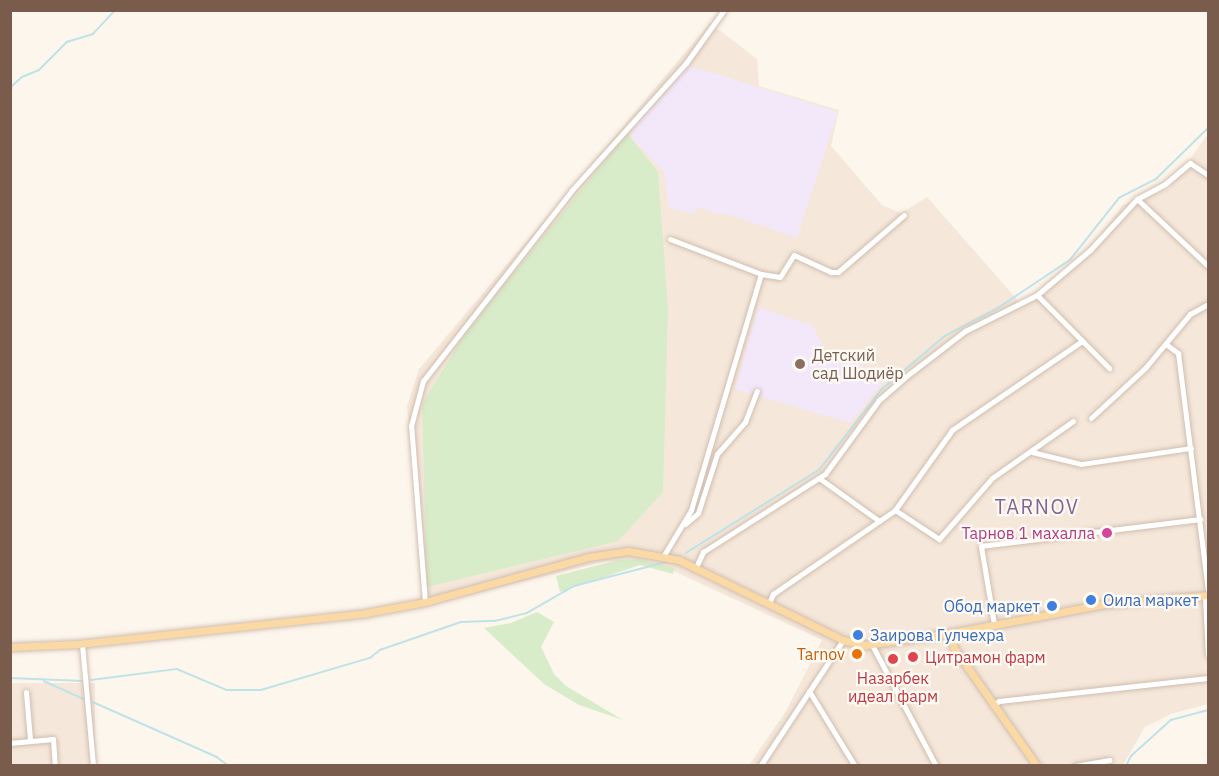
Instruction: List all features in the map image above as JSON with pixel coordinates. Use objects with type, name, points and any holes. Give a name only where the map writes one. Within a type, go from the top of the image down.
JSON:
[{"type":"main road","points":[[10,647],[82,644],[366,613],[425,602],[608,553],[640,551],[664,555],[696,567],[843,640],[872,645],[951,633],[1104,604],[1207,596]]},
{"type":"main road","points":[[951,633],[954,648],[1037,765]]},
{"type":"street","points":[[425,602],[411,426],[423,381],[572,190],[686,63],[724,10]]},
{"type":"street","points":[[696,567],[703,552],[819,478],[840,456],[879,400],[904,378],[965,331],[1037,295],[1090,250],[1137,199],[1165,184],[1190,163],[1209,175]]},
{"type":"street","points":[[1137,199],[1209,266]]},
{"type":"street","points":[[670,239],[761,274],[780,277],[794,255],[831,272],[838,272],[904,215]]},
{"type":"street","points":[[685,524],[761,274]]},
{"type":"street","points":[[1037,295],[1109,368]]},
{"type":"street","points":[[1091,418],[1167,345],[1190,314],[1209,304]]},
{"type":"street","points":[[769,603],[773,594],[895,510],[952,430],[1082,340]]},
{"type":"street","points":[[1167,345],[1178,353],[1209,588]]},
{"type":"street","points":[[664,555],[669,542],[698,513],[717,454],[745,422],[757,391]]},
{"type":"street","points":[[895,510],[939,539],[992,478],[1032,453],[1072,421]]},
{"type":"street","points":[[1032,453],[1082,464],[1191,448]]},
{"type":"street","points":[[819,478],[879,521]]},
{"type":"street","points":[[994,624],[981,546],[1200,519]]},
{"type":"street","points":[[1207,596],[1209,655]]},
{"type":"street","points":[[760,765],[843,640]]},
{"type":"street","points":[[82,644],[93,765]]},
{"type":"street","points":[[872,645],[936,765]]},
{"type":"street","points":[[993,705],[999,701],[1209,678]]},
{"type":"street","points":[[809,691],[855,765]]},
{"type":"street","points":[[26,692],[30,740]]},
{"type":"street","points":[[10,743],[53,739],[55,765]]},
{"type":"street","points":[[1075,765],[1109,760]]},
{"type":"shaded area","name":"Tarnov","points":[[710,23],[757,59],[759,86],[839,110],[831,146],[882,205],[901,213],[927,197],[1021,304],[1077,264],[1123,205],[1169,189],[1207,135],[1208,704],[1171,714],[1145,727],[1123,765],[749,765],[786,711],[822,640],[654,562],[639,559],[602,562],[425,606],[407,406],[419,369]]},
{"type":"shaded area","points":[[687,65],[838,112],[797,238],[725,213],[720,215],[697,207],[695,214],[669,208],[664,172],[632,138],[632,127],[662,98]]},
{"type":"shaded area","name":"Детский сад Шодиёр","points":[[758,307],[813,326],[826,354],[889,375],[850,423],[735,389]]},
{"type":"shaded area","points":[[10,683],[95,683],[95,765],[10,765]]},
{"type":"green space","points":[[627,133],[658,172],[668,309],[663,492],[618,541],[427,587],[422,404],[467,331]]},
{"type":"green space","points":[[639,559],[674,568],[673,574],[640,565],[560,592],[556,576],[619,560]]},
{"type":"green space","points":[[537,612],[554,622],[541,647],[554,674],[566,686],[623,720],[579,705],[544,684],[484,628],[511,623]]},
{"type":"waterway","points":[[10,97],[12,86],[22,77],[39,70],[67,42],[93,34],[115,10]]},
{"type":"waterway","points":[[686,553],[819,470],[882,389],[945,336],[998,308],[1070,260],[1119,198],[1156,179],[1208,128]]},
{"type":"waterway","points":[[91,680],[177,669],[227,690],[261,690],[370,658],[380,650],[461,622],[495,621],[527,613],[574,586],[667,562]]},
{"type":"waterway","points":[[10,678],[83,681]]},
{"type":"waterway","points":[[44,681],[84,699]]},
{"type":"waterway","points":[[93,702],[217,757],[229,766]]},
{"type":"waterway","points":[[1126,766],[1131,756],[1171,720],[1208,710]]},
{"type":"place","name":"Детский сад Шодиёр","points":[[800,364]]},
{"type":"place","name":"Тарнов 1 махалла","points":[[1107,533]]},
{"type":"place","name":"Оила маркет","points":[[1091,600]]},
{"type":"place","name":"Обод маркет","points":[[1052,606]]},
{"type":"place","name":"Заирова Гулчехра","points":[[858,635]]},
{"type":"place","name":"Tarnov","points":[[857,654]]},
{"type":"place","name":"Цитрамон фарм","points":[[913,657]]},
{"type":"place","name":"Назарбек идеал фарм","points":[[893,659]]},
{"type":"district","name":"TARNOV","points":[[1037,506]]}]
